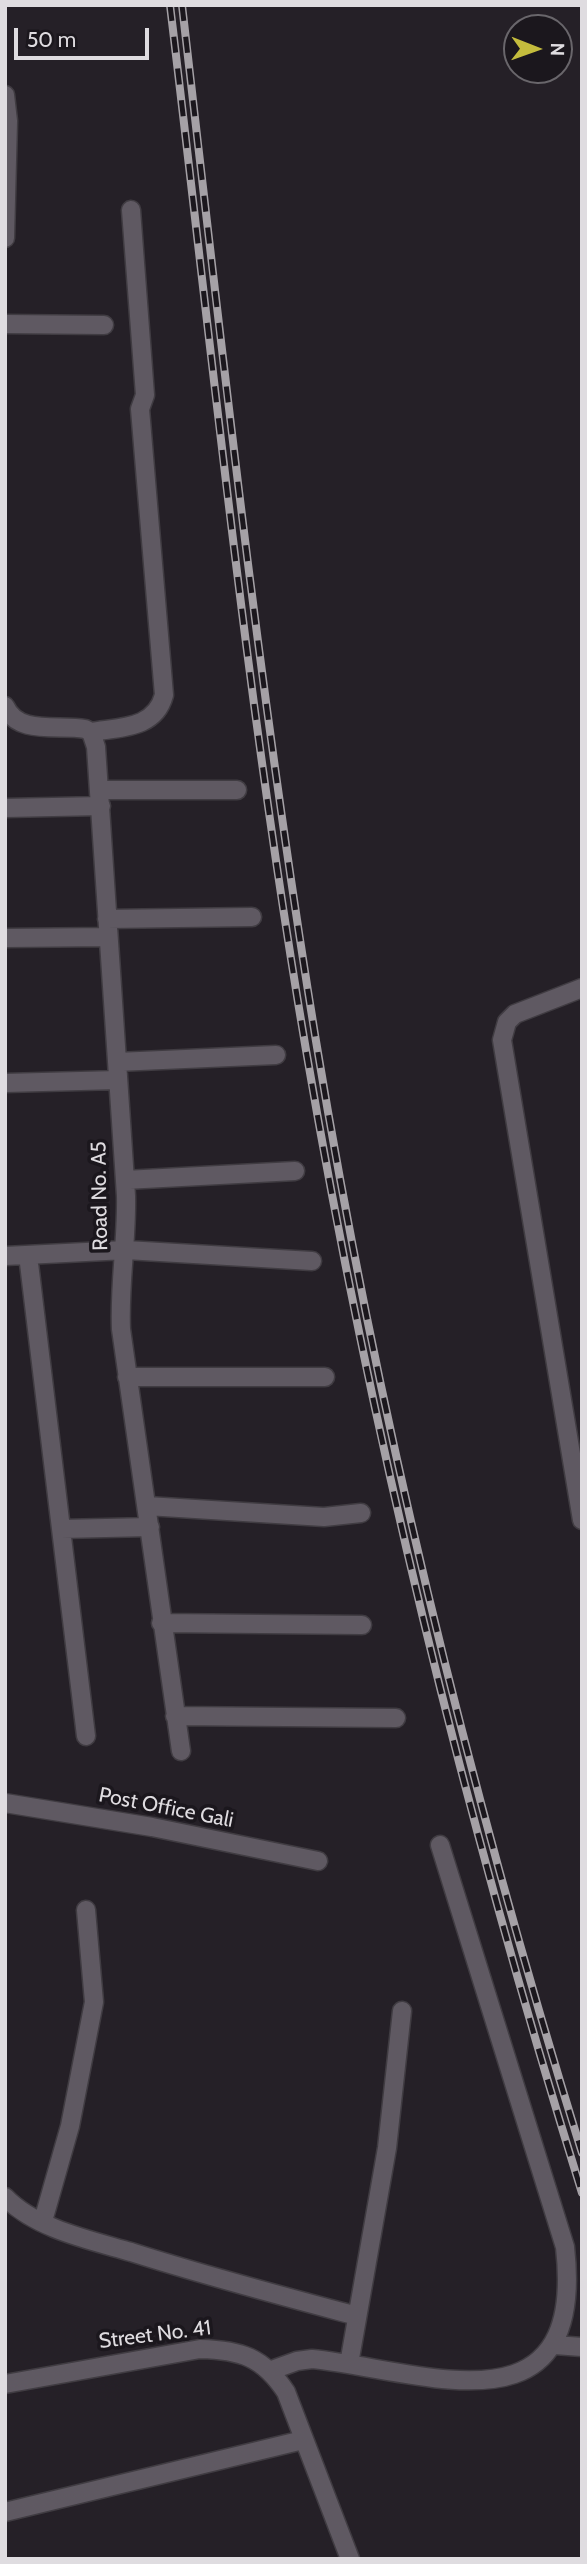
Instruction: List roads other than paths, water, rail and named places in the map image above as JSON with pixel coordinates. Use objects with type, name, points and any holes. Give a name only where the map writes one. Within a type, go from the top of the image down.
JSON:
[{"type":"street","points":[[5,95],[8,121],[5,238]]},
{"type":"street","points":[[5,706],[14,724],[76,727],[91,733],[150,718],[160,711],[164,695],[140,409],[145,395],[131,210]]},
{"type":"street","points":[[5,324],[104,325]]},
{"type":"street","name":"Road No. A5","points":[[91,733],[96,747],[100,798],[125,1180],[126,1250],[120,1306],[127,1377],[148,1506],[161,1623],[181,1751]]},
{"type":"street","points":[[5,808],[100,798],[237,790]]},
{"type":"street","points":[[5,938],[252,916]]},
{"type":"street","points":[[582,988],[515,1014],[507,1022],[502,1040],[582,1520]]},
{"type":"street","points":[[117,1062],[276,1055]]},
{"type":"street","points":[[5,1083],[118,1080]]},
{"type":"street","points":[[125,1180],[296,1171]]},
{"type":"street","points":[[5,1256],[126,1250],[312,1261]]},
{"type":"street","points":[[28,1255],[86,1736]]},
{"type":"street","points":[[127,1377],[325,1377]]},
{"type":"street","points":[[148,1506],[324,1517],[362,1513]]},
{"type":"street","points":[[61,1529],[150,1527]]},
{"type":"street","points":[[161,1623],[362,1625]]},
{"type":"street","points":[[175,1716],[396,1718]]},
{"type":"street","name":"Post Office Gali","points":[[5,1803],[152,1827],[318,1861]]},
{"type":"street","points":[[349,2559],[286,2392],[272,2371],[297,2361],[312,2359],[479,2383],[517,2376],[532,2368],[555,2346],[568,2314],[570,2287],[565,2247],[440,1845]]},
{"type":"street","points":[[43,2221],[70,2126],[94,2002],[86,1910]]},
{"type":"street","points":[[349,2364],[387,2148],[402,2011]]},
{"type":"street","points":[[5,2197],[23,2212],[61,2230],[199,2274],[357,2316]]},
{"type":"street","points":[[555,2346],[582,2347]]},
{"type":"street","name":"Street No. 41","points":[[5,2384],[200,2349],[228,2350],[251,2357],[272,2371]]},
{"type":"street","points":[[5,2512],[303,2440]]},
{"type":"railway","points":[[170,5],[248,659],[285,920],[332,1195],[391,1483],[425,1626],[499,1911],[582,2193]]},
{"type":"railway","points":[[182,5],[227,394],[277,783],[316,1041],[341,1182],[368,1322],[430,1602],[501,1879],[582,2153]]}]
